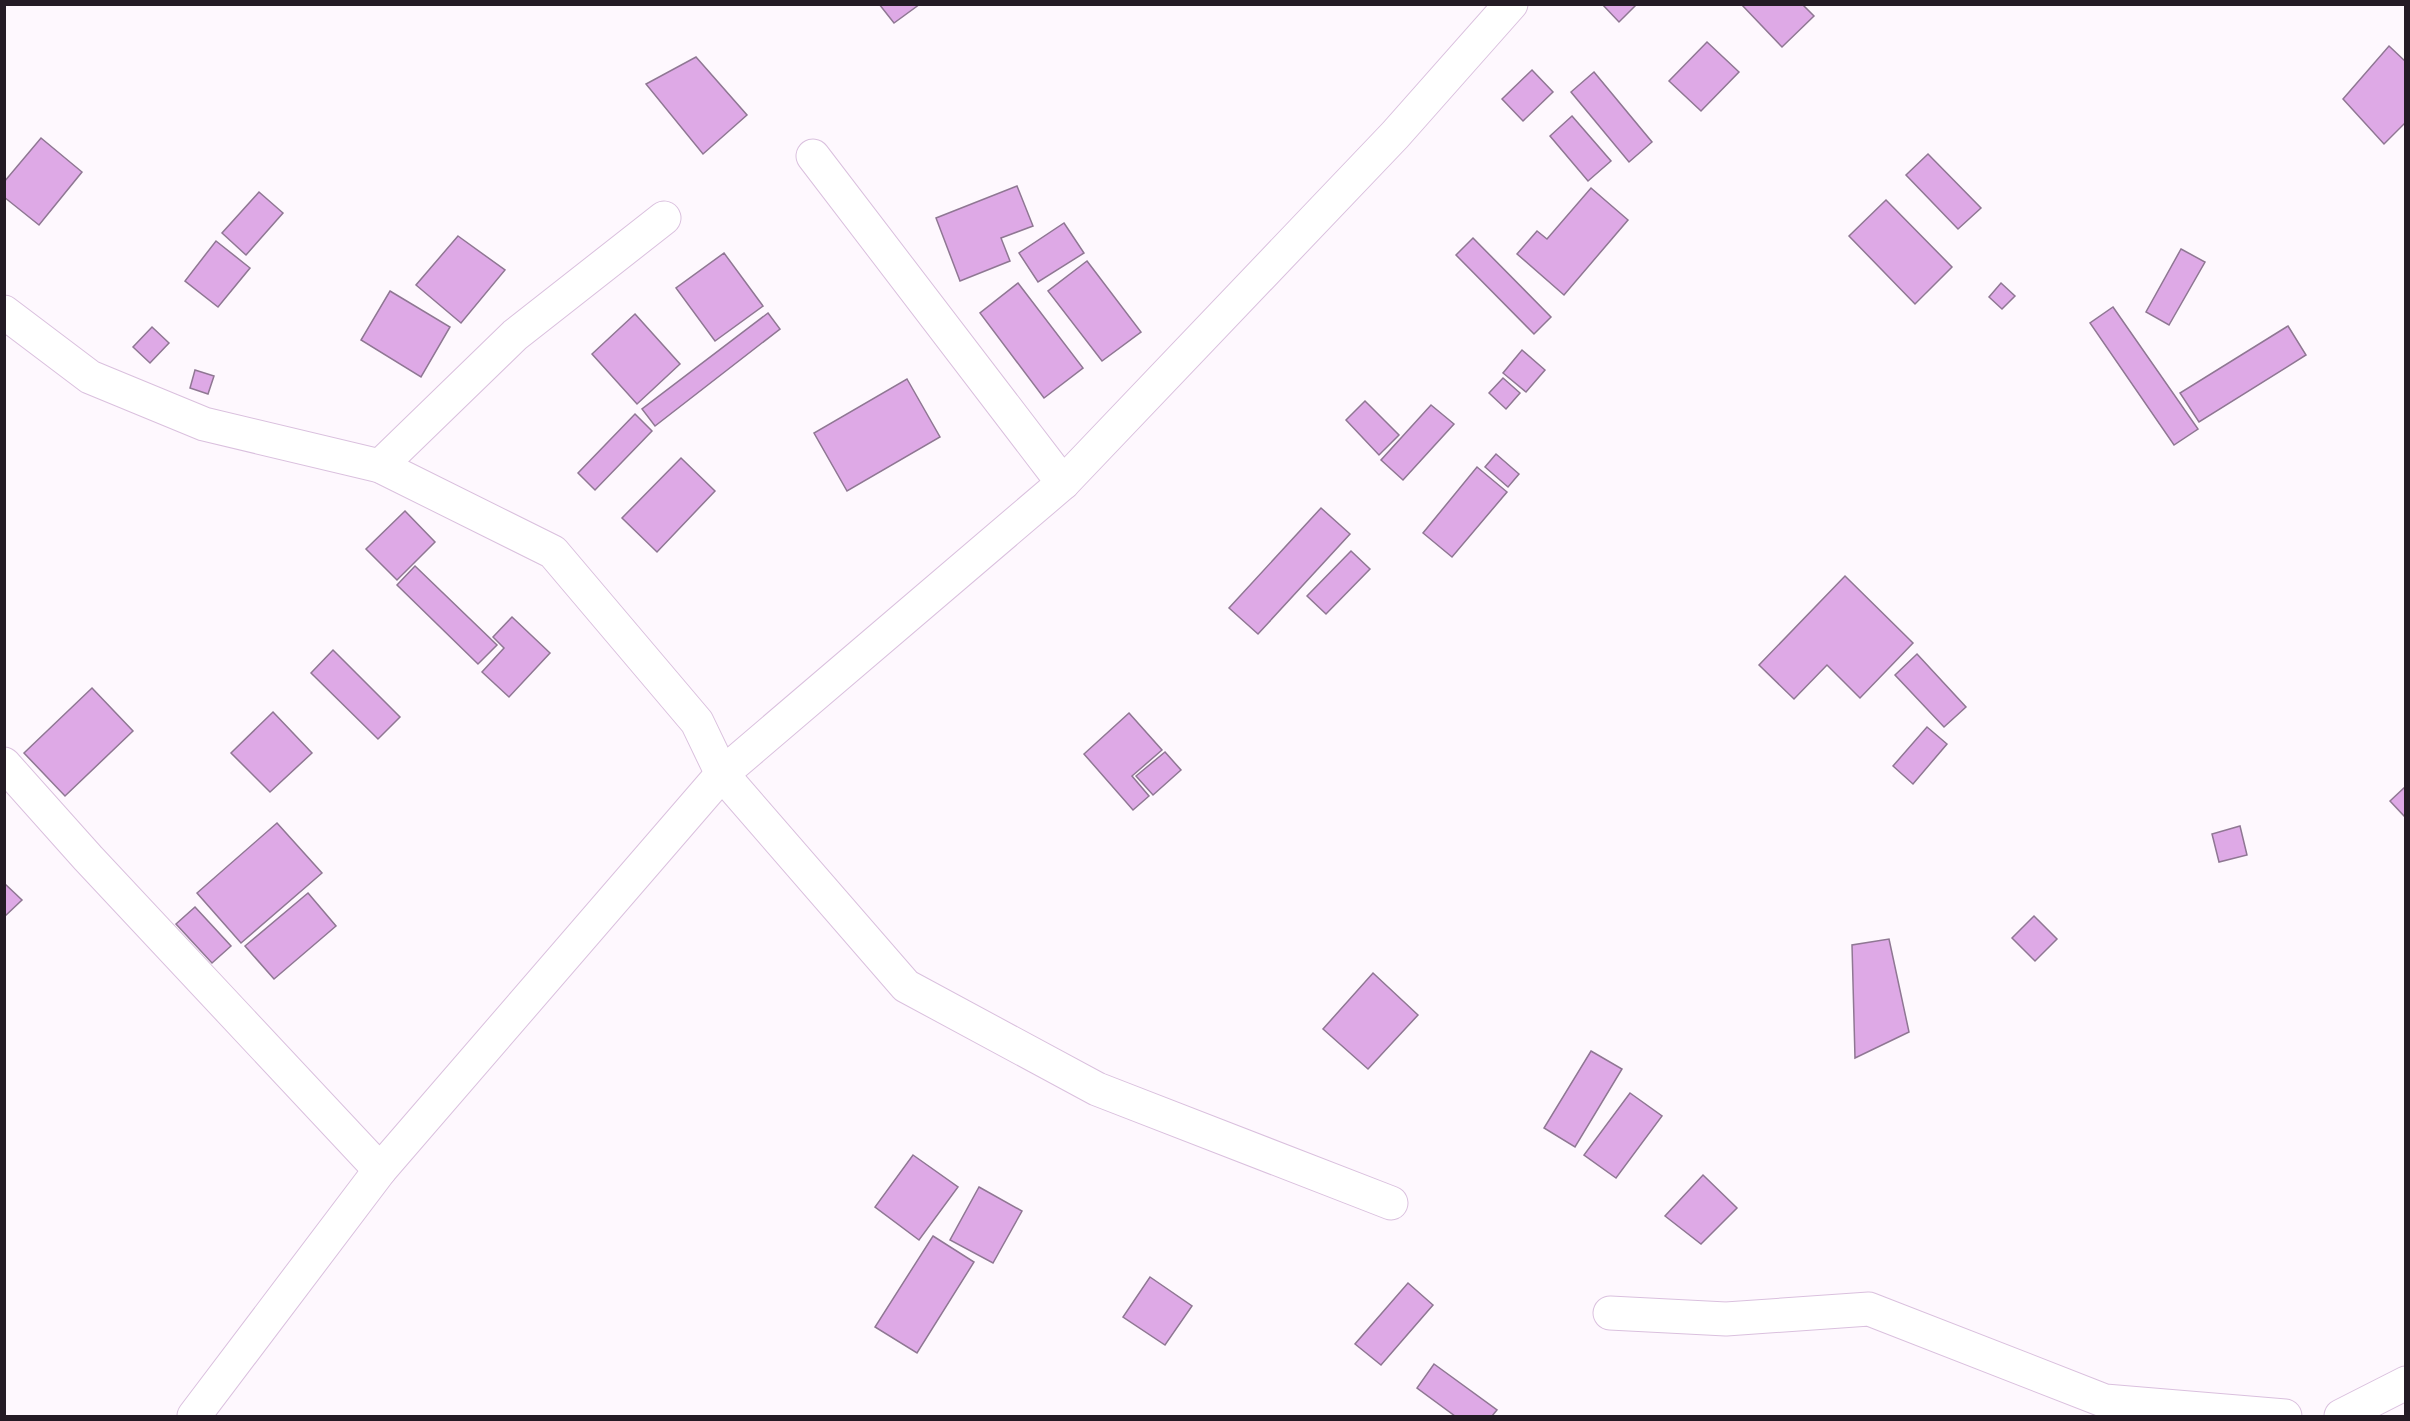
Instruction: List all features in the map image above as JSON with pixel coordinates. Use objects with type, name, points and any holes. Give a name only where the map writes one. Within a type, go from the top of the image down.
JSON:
[{"type":"street","points":[[194,1416],[380,1170],[722,774],[1063,483],[1395,135],[1511,4]]},
{"type":"street","points":[[813,156],[1063,483]]},
{"type":"street","points":[[380,466],[515,335],[664,218]]},
{"type":"street","points":[[4,312],[90,377],[193,419],[380,466],[553,552],[697,722],[722,774],[906,986],[1097,1089],[1391,1203]]},
{"type":"street","points":[[4,764],[88,858],[380,1170]]},
{"type":"street","points":[[1610,1313],[1726,1319],[1869,1309],[2105,1401],[2285,1416]]},
{"type":"street","points":[[2341,1416],[2406,1383]]},
{"type":"building","points":[[879,4],[920,4],[894,23]]},
{"type":"building","points":[[1602,4],[1637,4],[1619,22]]},
{"type":"building","points":[[1741,4],[1802,4],[1814,16],[1782,47]]},
{"type":"building","points":[[1707,42],[1739,72],[1701,111],[1669,81]]},
{"type":"building","points":[[2389,46],[2406,62],[2406,122],[2384,144],[2343,99]]},
{"type":"building","points":[[696,57],[747,115],[703,154],[646,84]]},
{"type":"building","points":[[1532,70],[1553,92],[1523,121],[1502,99]]},
{"type":"building","points":[[1594,72],[1652,142],[1629,162],[1571,92]]},
{"type":"building","points":[[1572,116],[1611,161],[1588,181],[1550,136]]},
{"type":"building","points":[[41,138],[82,172],[39,225],[4,197],[4,182]]},
{"type":"building","points":[[1928,154],[1981,208],[1958,229],[1906,175]]},
{"type":"building","points":[[1017,186],[1033,226],[1001,238],[1010,261],[960,281],[936,218]]},
{"type":"building","points":[[1591,188],[1628,220],[1564,295],[1517,254],[1537,231],[1547,239]]},
{"type":"building","points":[[259,192],[283,213],[246,255],[222,233]]},
{"type":"building","points":[[1886,200],[1952,267],[1915,304],[1849,236]]},
{"type":"building","points":[[1064,223],[1084,253],[1038,282],[1019,253]]},
{"type":"building","points":[[458,236],[505,270],[461,323],[416,285]]},
{"type":"building","points":[[1473,238],[1551,317],[1534,334],[1456,255]]},
{"type":"building","points":[[216,241],[250,268],[218,307],[185,281]]},
{"type":"building","points":[[2181,249],[2205,262],[2169,325],[2146,312]]},
{"type":"building","points":[[724,253],[763,306],[715,341],[676,288]]},
{"type":"building","points":[[1087,261],[1141,332],[1102,361],[1048,291]]},
{"type":"building","points":[[1018,283],[1083,368],[1044,398],[980,313]]},
{"type":"building","points":[[2001,283],[2015,296],[2002,309],[1989,297]]},
{"type":"building","points":[[390,291],[450,327],[421,377],[361,340]]},
{"type":"building","points":[[2113,307],[2198,429],[2174,445],[2090,323]]},
{"type":"building","points":[[768,313],[780,329],[655,426],[642,409]]},
{"type":"building","points":[[635,314],[680,364],[637,404],[592,354]]},
{"type":"building","points":[[2288,326],[2306,355],[2199,422],[2180,393]]},
{"type":"building","points":[[152,327],[169,343],[150,363],[133,347]]},
{"type":"building","points":[[1522,350],[1545,370],[1526,392],[1503,373]]},
{"type":"building","points":[[195,370],[214,376],[208,394],[190,388]]},
{"type":"building","points":[[1503,378],[1520,393],[1506,409],[1489,393]]},
{"type":"building","points":[[907,379],[940,437],[847,491],[814,433]]},
{"type":"building","points":[[1365,401],[1399,435],[1379,455],[1346,420]]},
{"type":"building","points":[[1431,405],[1454,424],[1403,480],[1381,460]]},
{"type":"building","points":[[635,414],[652,431],[595,490],[578,473]]},
{"type":"building","points":[[1496,454],[1519,474],[1508,487],[1485,467]]},
{"type":"building","points":[[681,458],[715,491],[657,552],[622,518]]},
{"type":"building","points":[[1477,467],[1507,492],[1452,557],[1423,533]]},
{"type":"building","points":[[1321,508],[1350,534],[1258,634],[1229,608]]},
{"type":"building","points":[[405,511],[435,542],[397,580],[366,549]]},
{"type":"building","points":[[1351,551],[1370,569],[1326,614],[1307,596]]},
{"type":"building","points":[[415,566],[497,645],[478,664],[397,585]]},
{"type":"building","points":[[1845,576],[1913,643],[1860,698],[1827,665],[1794,699],[1759,665]]},
{"type":"building","points":[[512,617],[550,653],[509,697],[482,672],[504,648],[493,637]]},
{"type":"building","points":[[333,650],[400,717],[378,739],[311,673]]},
{"type":"building","points":[[1917,654],[1966,707],[1944,727],[1895,675]]},
{"type":"building","points":[[92,688],[133,731],[65,796],[24,753]]},
{"type":"building","points":[[273,712],[312,753],[270,792],[231,753]]},
{"type":"building","points":[[1129,713],[1162,750],[1132,776],[1149,796],[1133,810],[1084,754]]},
{"type":"building","points":[[1927,727],[1947,744],[1913,784],[1893,766]]},
{"type":"building","points":[[1165,752],[1181,770],[1153,795],[1136,776]]},
{"type":"building","points":[[2406,786],[2406,818],[2390,801]]},
{"type":"building","points":[[277,823],[322,873],[241,943],[197,893]]},
{"type":"building","points":[[2240,826],[2247,855],[2219,862],[2212,834]]},
{"type":"building","points":[[4,883],[22,900],[4,917]]},
{"type":"building","points":[[308,893],[336,926],[274,979],[245,946]]},
{"type":"building","points":[[195,907],[231,946],[212,963],[176,924]]},
{"type":"building","points":[[2034,916],[2057,939],[2035,961],[2012,938]]},
{"type":"building","points":[[1889,939],[1909,1032],[1855,1058],[1852,945]]},
{"type":"building","points":[[1373,973],[1418,1015],[1368,1069],[1323,1029]]},
{"type":"building","points":[[1591,1051],[1622,1069],[1575,1147],[1544,1128]]},
{"type":"building","points":[[1630,1093],[1662,1116],[1616,1178],[1584,1155]]},
{"type":"building","points":[[913,1155],[958,1187],[919,1240],[875,1207]]},
{"type":"building","points":[[1703,1175],[1737,1208],[1701,1244],[1665,1216]]},
{"type":"building","points":[[979,1187],[1022,1211],[993,1263],[950,1240]]},
{"type":"building","points":[[933,1236],[974,1262],[917,1353],[875,1327]]},
{"type":"building","points":[[1150,1277],[1192,1306],[1165,1345],[1123,1317]]},
{"type":"building","points":[[1408,1283],[1433,1305],[1381,1365],[1355,1344]]},
{"type":"building","points":[[1434,1364],[1497,1410],[1492,1416],[1455,1416],[1417,1388]]}]
